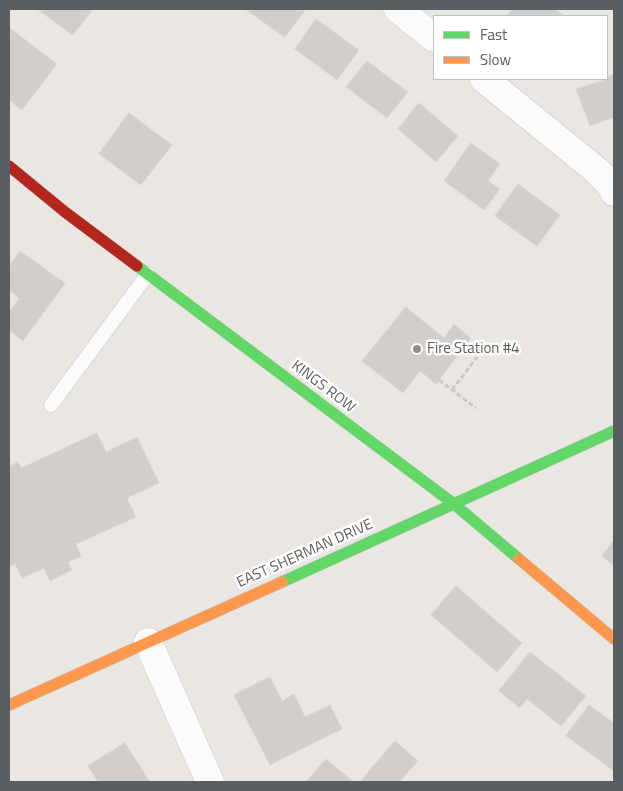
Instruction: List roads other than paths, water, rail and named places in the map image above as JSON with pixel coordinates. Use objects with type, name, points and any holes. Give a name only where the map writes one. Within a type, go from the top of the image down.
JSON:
[{"type":"street","points":[[398,9],[433,37]]},
{"type":"street","points":[[485,80],[613,186]]},
{"type":"street","name":"KINGS ROW","points":[[9,166],[65,212],[454,504],[614,639]]},
{"type":"street","name":"EAST SHERMAN DRIVE","points":[[9,705],[614,431]]},
{"type":"street","points":[[148,642],[210,782]]},
{"type":"lane","points":[[51,405],[148,274]]},
{"type":"place","name":"Fire Station #4","points":[[417,349]]}]
